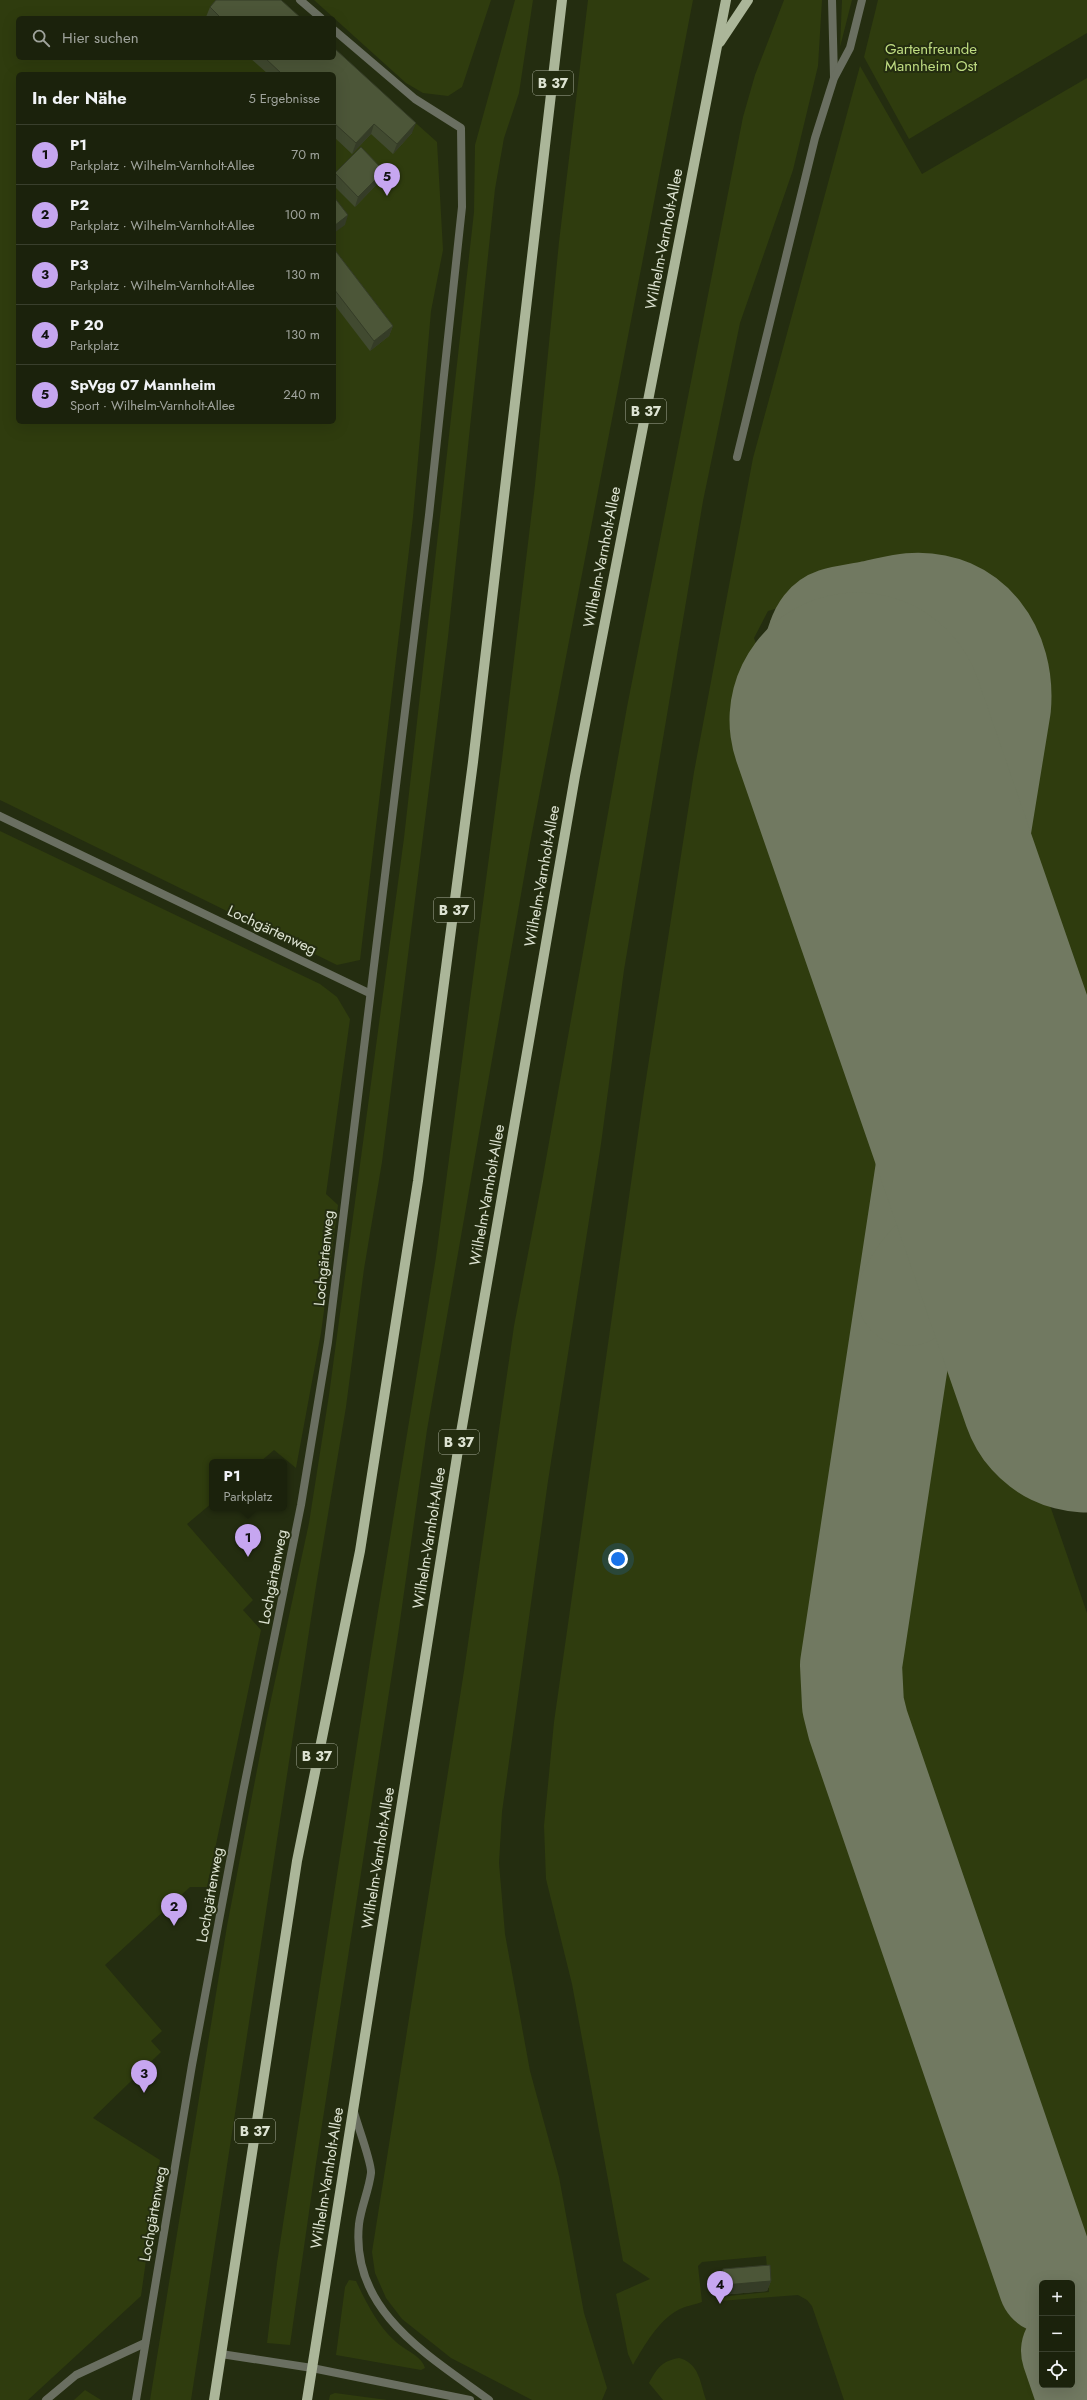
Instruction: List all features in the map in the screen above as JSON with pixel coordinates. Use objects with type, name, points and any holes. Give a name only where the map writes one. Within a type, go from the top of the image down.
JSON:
[{"type":"main road","name":"B 37","points":[[214,2400],[297,1861],[360,1551],[418,1181],[473,762],[562,0]]},
{"type":"main road","name":"Wilhelm-Varnholt-Allee","points":[[307,2400],[457,1452],[574,784],[726,0]]},
{"type":"main road","points":[[718,46],[748,0]]},
{"type":"lane","points":[[300,0],[319,16]]},
{"type":"lane","points":[[832,0],[834,78]]},
{"type":"lane","points":[[737,457],[816,138],[834,78],[850,48],[862,0]]},
{"type":"lane","points":[[336,32],[415,99],[461,128],[462,207],[428,523],[369,993]]},
{"type":"lane","name":"Lochgärtenweg","points":[[0,816],[369,993],[328,1342],[307,1474],[236,1831],[192,2065],[136,2400]]},
{"type":"lane","points":[[353,2109],[371,2171],[359,2224],[361,2261],[372,2295],[388,2318],[405,2337],[489,2400]]},
{"type":"lane","points":[[46,2400],[76,2375],[145,2344]]},
{"type":"lane","points":[[221,2354],[312,2368],[470,2400]]},
{"type":"green space","points":[[0,0],[278,0],[296,16],[16,16],[16,60],[336,60],[336,52],[437,142],[443,250],[431,311],[413,517],[360,960],[337,965],[0,800]]},
{"type":"green space","points":[[314,0],[491,0],[462,87],[448,96],[423,93],[406,83],[336,20],[336,16],[332,16]]},
{"type":"green space","points":[[515,0],[533,0],[519,93],[504,138],[495,189],[448,637],[382,1162],[364,1269],[346,1407],[316,1586],[191,2400],[150,2400],[227,1926],[267,1718],[309,1523],[329,1395],[404,838],[474,212],[475,145]]},
{"type":"green space","points":[[588,0],[693,0],[530,843],[427,1430],[399,1628],[315,2170],[290,2345],[267,2343],[277,2263],[372,1648],[436,1257],[502,759],[535,485],[559,242]]},
{"type":"green space","points":[[784,0],[822,0],[818,66],[793,170],[740,323],[703,501],[624,970],[601,1144],[548,1481],[502,1812],[499,1863],[505,1934],[530,2071],[559,2177],[584,2313],[607,2388],[602,2400],[532,2400],[451,2358],[402,2319],[386,2298],[375,2273],[372,2252],[464,1671],[514,1326],[543,1176],[627,707],[743,117],[755,75]]},
{"type":"green space","points":[[842,0],[852,0],[840,47]]},
{"type":"green space","name":"Gartenfreunde Mannheim Ost","points":[[878,0],[1087,0],[1087,33],[909,139],[864,57]]},
{"type":"green space","points":[[860,66],[922,174],[1087,78],[1087,1170],[1007,937],[1034,662],[1031,644],[1015,613],[1003,600],[988,588],[973,579],[956,572],[939,568],[915,568],[768,611],[754,638],[890,1035],[895,1066],[899,1109],[897,1155],[818,1691],[820,1711],[1039,2342],[1039,2388],[1055,2388],[1059,2400],[844,2400],[812,2306],[807,2300],[798,2295],[720,2301],[719,2297],[769,2292],[766,2256],[702,2262],[698,2266],[702,2302],[681,2309],[664,2321],[652,2334],[633,2365],[628,2354],[616,2294],[650,2279],[623,2261],[572,1984],[546,1879],[544,1826],[554,1722],[644,1092],[694,772],[753,458]]},
{"type":"green space","points":[[0,831],[320,984],[337,997],[350,1019],[326,1194],[338,1205],[321,1333],[296,1468],[287,1459],[274,1450],[264,1459],[209,1459],[209,1506],[187,1524],[253,1600],[243,1610],[261,1630],[207,1887],[190,1887],[105,1965],[162,2031],[151,2041],[161,2052],[93,2118],[160,2160],[141,2296],[28,2400],[0,2400]]},
{"type":"green space","points":[[952,1336],[962,1336],[984,1343],[993,1353],[1003,1369],[1087,1613],[1087,2301],[879,1699],[876,1683],[925,1374],[935,1352]]},
{"type":"green space","points":[[349,2280],[356,2281],[372,2313],[389,2335],[398,2344],[416,2356],[425,2368],[421,2370],[336,2355],[345,2287]]},
{"type":"green space","points":[[679,2358],[691,2364],[695,2369],[706,2400],[663,2400],[649,2383],[664,2363]]},
{"type":"green space","points":[[85,2390],[101,2400],[74,2400]]},
{"type":"green space","points":[[335,2393],[387,2400],[329,2400],[330,2395]]},
{"type":"building","points":[[216,0],[281,0],[299,16],[219,16],[210,7]]},
{"type":"building","points":[[336,50],[416,123],[397,144],[374,124],[356,143],[336,125],[336,72],[280,72],[267,60],[336,60]]},
{"type":"building","points":[[361,147],[384,171],[358,197],[336,174],[336,172]]},
{"type":"building","points":[[336,200],[348,215],[336,224]]},
{"type":"building","points":[[336,252],[393,326],[374,341],[336,292]]},
{"type":"building","points":[[770,2265],[771,2281],[724,2285],[723,2269]]},
{"type":"taxiway","points":[[857,720],[830,694],[823,685],[817,675],[814,664],[814,652],[819,636],[824,627],[832,620],[844,616],[910,604],[932,605],[950,610],[967,620],[980,633],[990,648],[997,667],[1000,686],[1000,707],[953,995],[851,1665],[853,1705],[858,1725],[1048,2280]]},
{"type":"taxiway","points":[[908,1295],[924,1269],[938,1257],[950,1250],[963,1246],[990,1246],[1015,1254],[1037,1271],[1049,1289],[1065,1321]]},
{"type":"taxiway","points":[[1072,2352],[1087,2395]]},
{"type":"runway","points":[[857,720],[1087,1385]]},
{"type":"place","name":"SpVgg 07 Mannheim","points":[[387,196]]},
{"type":"place","name":"P1","points":[[248,1557]]},
{"type":"place","name":"P2","points":[[174,1926]]},
{"type":"place","name":"P3","points":[[144,2093]]},
{"type":"place","name":"P 20","points":[[720,2304]]}]
